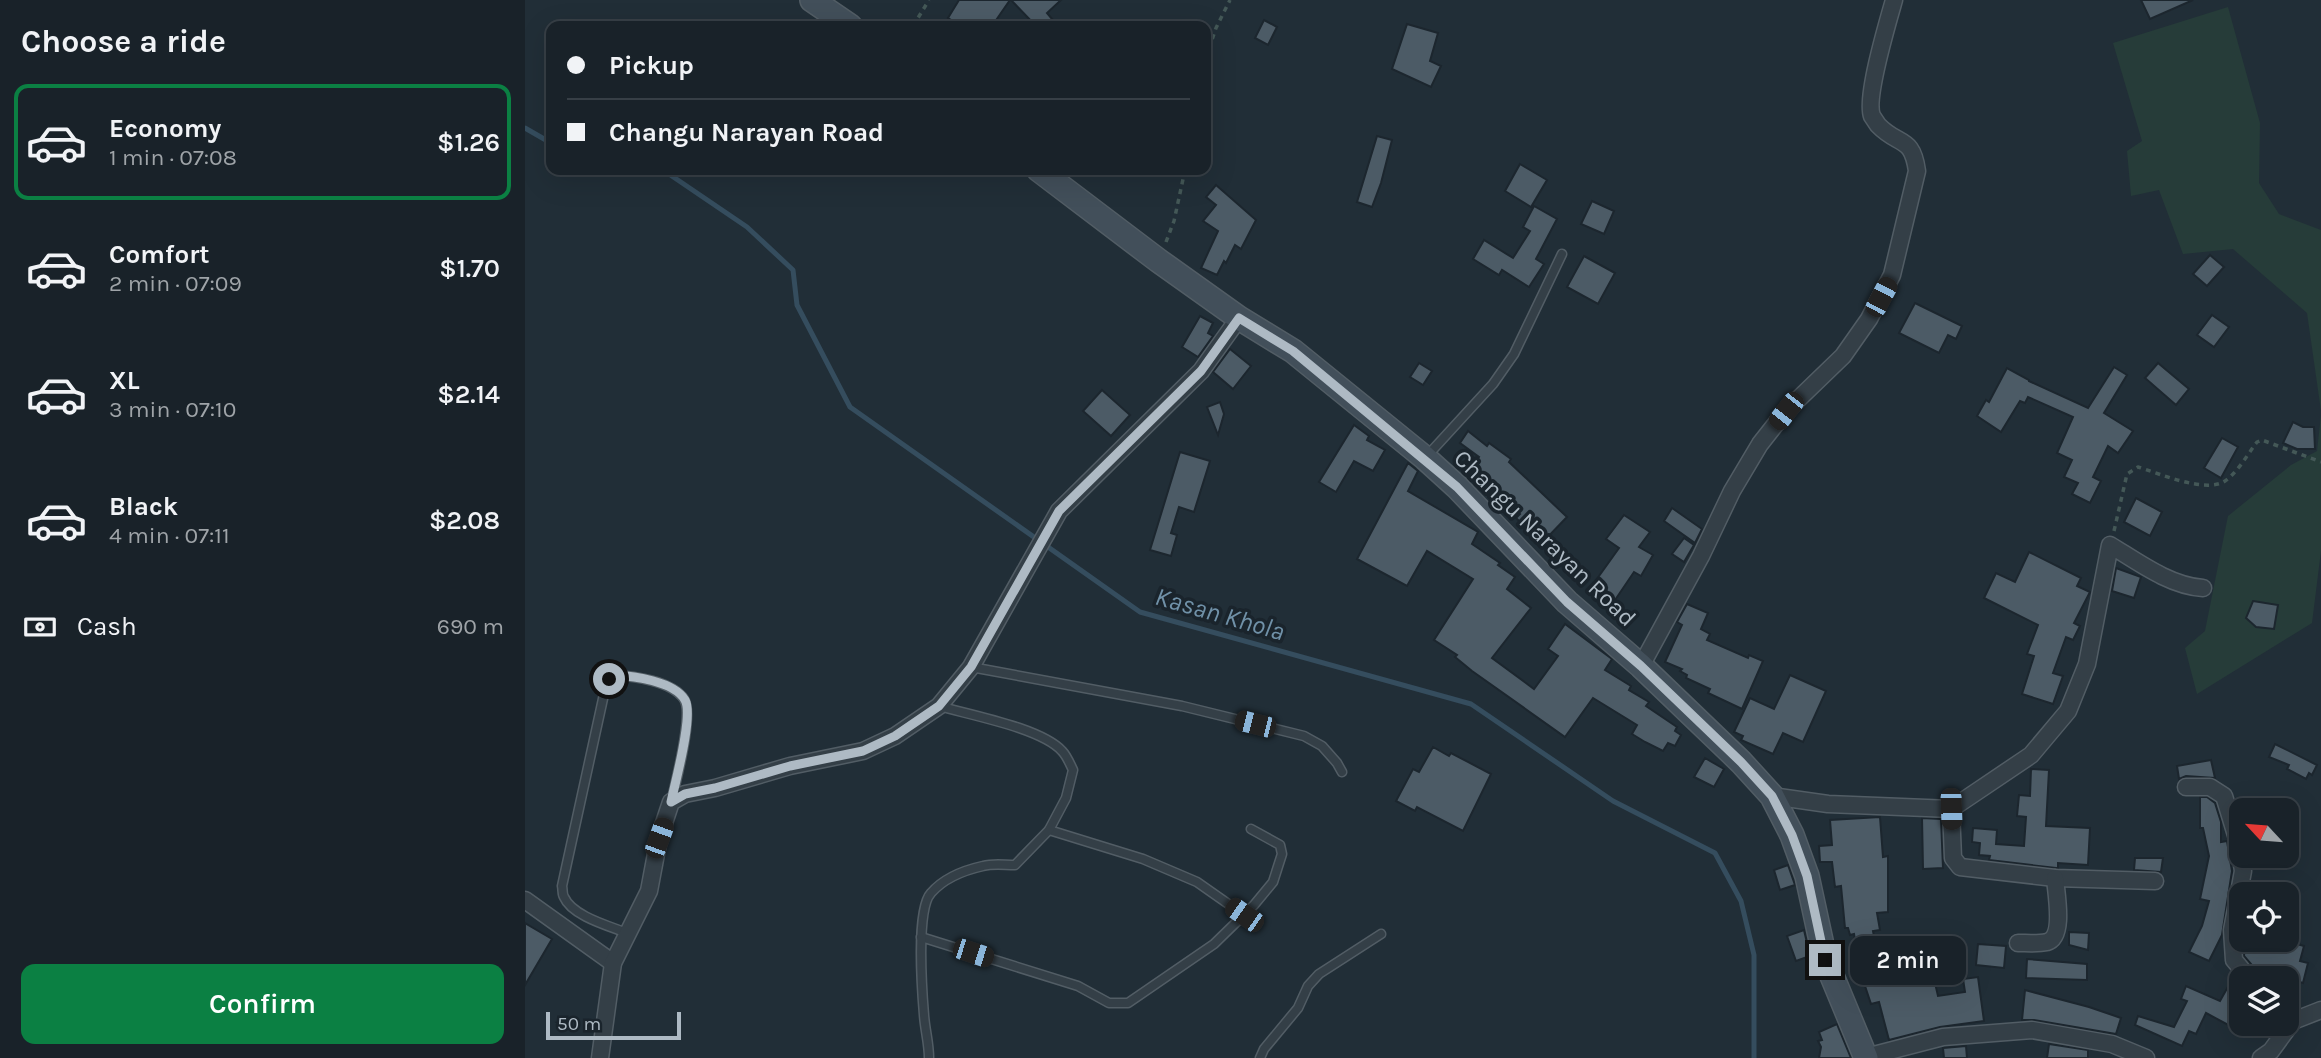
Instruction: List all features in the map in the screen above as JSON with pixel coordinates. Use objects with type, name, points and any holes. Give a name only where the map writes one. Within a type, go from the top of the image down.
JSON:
[{"type":"main road","points":[[812,0],[843,21]]},
{"type":"main road","name":"Changu Narayan Road","points":[[1046,175],[1239,318],[1293,351],[1425,458],[1457,487],[1567,602],[1641,666],[1741,762],[1772,796],[1792,835],[1807,876],[1825,960],[1866,1058]]},
{"type":"street","points":[[1641,666],[1702,556],[1732,491],[1760,444],[1786,411],[1843,356],[1869,319],[1892,275],[1917,172],[1914,154],[1907,145],[1878,125],[1871,115],[1871,100],[1882,44],[1894,0]]},
{"type":"street","points":[[600,1058],[613,963],[649,891],[659,838],[671,802],[685,794],[790,766],[863,751],[895,736],[939,706],[971,667],[1059,511],[1201,371],[1239,318]]},
{"type":"street","points":[[1772,796],[1828,804],[1951,809],[2031,755],[2069,711],[2087,664],[2110,545],[2155,572],[2190,587],[2203,588]]},
{"type":"street","points":[[2186,787],[2210,787],[2224,796],[2239,845],[2242,872],[2232,930],[2234,960],[2239,966]]},
{"type":"street","points":[[1951,809],[1953,858],[1960,867],[2055,878],[2155,881]]},
{"type":"street","points":[[2018,943],[2048,942],[2054,938],[2058,930],[2055,878]]},
{"type":"street","points":[[525,900],[613,963]]},
{"type":"street","points":[[2299,1016],[2321,1010]]},
{"type":"street","points":[[1866,1058],[1943,1037],[2032,1030],[2112,1044],[2146,1058]]},
{"type":"street","points":[[2270,1056],[2281,1036]]},
{"type":"lane","points":[[1425,458],[1493,384],[1514,354],[1538,309],[1562,254]]},
{"type":"lane","points":[[971,667],[1182,706],[1304,736],[1322,746],[1342,772]]},
{"type":"lane","points":[[627,933],[591,919],[571,906],[564,897],[562,886],[605,685],[614,675],[634,676],[662,684],[685,699],[688,708],[685,734],[671,802]]},
{"type":"lane","points":[[929,1058],[924,1015],[921,937],[925,903],[931,893],[954,876],[997,863],[1015,865],[1049,830],[1066,798],[1073,770],[1063,752],[1045,738],[939,706]]},
{"type":"lane","points":[[921,937],[1078,986],[1109,1003],[1128,1003],[1214,944],[1273,882],[1282,854],[1280,845],[1251,829]]},
{"type":"lane","points":[[1049,830],[1143,859],[1186,877],[1244,915]]},
{"type":"lane","points":[[1260,1058],[1264,1049],[1298,1008],[1308,986],[1319,974],[1381,934]]},
{"type":"path","points":[[916,21],[929,0]]},
{"type":"path","points":[[1211,46],[1230,0]]},
{"type":"path","points":[[1159,261],[1174,221],[1184,175]]},
{"type":"path","points":[[2110,545],[2127,474],[2138,467],[2190,483],[2212,486],[2224,482],[2257,442],[2262,440],[2321,462]]},
{"type":"green space","points":[[2228,7],[2260,123],[2259,183],[2279,214],[2321,230],[2321,411],[2307,313],[2233,249],[2183,254],[2159,190],[2131,196],[2127,151],[2142,141],[2113,43]]},
{"type":"green space","points":[[2321,415],[2321,551],[2312,623],[2197,694],[2185,648],[2205,631],[2228,516],[2291,465],[2317,451]]},
{"type":"building","points":[[959,0],[1010,0],[995,21],[953,21],[948,18]]},
{"type":"building","points":[[1011,0],[1061,0],[1047,13],[1054,21],[1031,21]]},
{"type":"building","points":[[2141,0],[2193,0],[2150,19]]},
{"type":"building","points":[[1264,20],[1277,27],[1268,45],[1255,38]]},
{"type":"building","points":[[1407,24],[1438,33],[1430,61],[1441,66],[1431,87],[1392,69]]},
{"type":"building","points":[[1377,136],[1392,140],[1372,207],[1357,202]]},
{"type":"building","points":[[1520,164],[1547,180],[1531,207],[1505,191]]},
{"type":"building","points":[[1216,185],[1256,220],[1241,249],[1235,245],[1217,275],[1201,268],[1218,231],[1203,221],[1216,205],[1206,197]]},
{"type":"building","points":[[1592,201],[1614,211],[1604,234],[1581,224]]},
{"type":"building","points":[[1534,206],[1557,219],[1536,259],[1544,264],[1529,287],[1502,270],[1499,275],[1473,259],[1484,240],[1513,258],[1530,231],[1523,227]]},
{"type":"building","points":[[2210,255],[2224,267],[2207,286],[2193,274]]},
{"type":"building","points":[[1584,256],[1615,273],[1598,304],[1567,287]]},
{"type":"building","points":[[1915,303],[1962,326],[1956,339],[1948,335],[1939,353],[1899,333]]},
{"type":"building","points":[[2212,315],[2229,327],[2214,347],[2197,335]]},
{"type":"building","points":[[1200,316],[1213,323],[1208,333],[1213,336],[1198,357],[1182,347]]},
{"type":"building","points":[[1230,349],[1251,366],[1233,389],[1213,372]]},
{"type":"building","points":[[1419,363],[1432,371],[1423,385],[1410,377]]},
{"type":"building","points":[[2158,363],[2189,389],[2176,405],[2145,378]]},
{"type":"building","points":[[2114,367],[2127,375],[2104,413],[2133,431],[2118,453],[2108,446],[2093,477],[2101,481],[2090,503],[2072,494],[2078,483],[2064,477],[2072,460],[2057,453],[2073,417],[2028,397],[2025,403],[2020,401],[2001,432],[1977,416],[1986,400],[1989,402],[2007,368],[2088,408]]},
{"type":"building","points":[[1102,390],[1130,415],[1111,436],[1083,411]]},
{"type":"building","points":[[1220,402],[1224,414],[1218,435],[1207,407]]},
{"type":"building","points":[[2293,422],[2303,427],[2314,427],[2315,449],[2297,449],[2283,443]]},
{"type":"building","points":[[1354,425],[1369,436],[1367,440],[1385,450],[1373,471],[1354,461],[1336,492],[1319,482]]},
{"type":"building","points":[[1468,431],[1487,446],[1489,443],[1511,459],[1509,462],[1567,517],[1542,543],[1516,518],[1520,514],[1500,495],[1502,493],[1470,469],[1479,457],[1460,443]]},
{"type":"building","points":[[2222,438],[2238,447],[2221,478],[2204,468]]},
{"type":"building","points":[[1180,452],[1210,461],[1194,512],[1179,507],[1171,533],[1177,535],[1171,556],[1150,550]]},
{"type":"building","points":[[1408,463],[1418,471],[1408,491],[1478,532],[1472,544],[1515,577],[1507,589],[1531,608],[1492,658],[1534,689],[1558,656],[1548,649],[1565,624],[1612,659],[1605,670],[1631,686],[1629,690],[1649,702],[1646,706],[1677,727],[1675,731],[1681,735],[1675,746],[1668,743],[1663,751],[1645,742],[1632,734],[1637,725],[1593,698],[1565,737],[1472,671],[1455,657],[1457,655],[1434,640],[1473,579],[1427,551],[1407,586],[1357,559]]},
{"type":"building","points":[[2136,498],[2162,512],[2150,536],[2124,522]]},
{"type":"building","points":[[1672,508],[1702,529],[1695,543],[1664,521]]},
{"type":"building","points":[[1624,515],[1650,532],[1639,547],[1653,555],[1641,576],[1634,572],[1611,606],[1589,590],[1619,548],[1606,539]]},
{"type":"building","points":[[1684,538],[1694,545],[1684,562],[1672,554]]},
{"type":"building","points":[[2029,552],[2081,578],[2077,586],[2090,592],[2074,623],[2080,626],[2073,640],[2066,637],[2053,673],[2063,676],[2053,704],[2022,694],[2034,656],[2027,654],[2038,625],[1984,598],[1996,573],[2015,582]]},
{"type":"building","points":[[2116,568],[2141,577],[2134,598],[2112,591]]},
{"type":"building","points":[[2253,601],[2278,605],[2274,629],[2256,627],[2246,618]]},
{"type":"building","points":[[1687,604],[1708,613],[1701,629],[1710,634],[1707,640],[1748,658],[1749,655],[1763,661],[1742,709],[1708,693],[1710,689],[1686,678],[1687,675],[1680,671],[1682,669],[1665,662],[1682,625],[1677,622]]},
{"type":"building","points":[[1790,675],[1826,691],[1803,742],[1783,733],[1773,754],[1741,740],[1743,736],[1734,732],[1750,698],[1774,709]]},
{"type":"building","points":[[2275,744],[2317,765],[2312,775],[2309,773],[2306,779],[2287,769],[2289,765],[2269,757]]},
{"type":"building","points":[[1433,747],[1449,756],[1451,753],[1491,774],[1463,831],[1417,807],[1415,811],[1396,801],[1413,769],[1419,772]]},
{"type":"building","points":[[1705,758],[1724,769],[1714,787],[1694,777]]},
{"type":"building","points":[[2211,760],[2215,778],[2186,776],[2179,779],[2177,766]]},
{"type":"building","points":[[2031,769],[2049,770],[2046,826],[2090,828],[2088,865],[2058,863],[2056,868],[1989,860],[1990,856],[1979,855],[1980,843],[1972,842],[1973,828],[1997,830],[1996,844],[2024,846],[2026,817],[2017,816],[2019,795],[2030,796]]},
{"type":"building","points":[[2200,797],[2207,797],[2215,803],[2221,822],[2221,842],[2227,841],[2229,868],[2232,871],[2222,935],[2209,961],[2189,952],[2202,926],[2209,901],[2200,899],[2209,856],[2203,828],[2200,828]]},
{"type":"building","points":[[1880,817],[1883,857],[1888,856],[1888,912],[1877,913],[1880,930],[1873,931],[1881,972],[1890,969],[1893,979],[1932,970],[1938,996],[1965,992],[1963,979],[1978,977],[1984,1021],[1940,1027],[1889,1040],[1879,1002],[1871,1004],[1860,971],[1854,934],[1850,935],[1848,928],[1845,928],[1841,886],[1835,887],[1832,862],[1820,862],[1819,846],[1832,845],[1830,820]]},
{"type":"building","points":[[1922,818],[1941,819],[1943,868],[1923,869]]},
{"type":"building","points":[[2135,858],[2163,858],[2161,872],[2134,870]]},
{"type":"building","points":[[1788,865],[1795,885],[1780,890],[1774,870]]},
{"type":"building","points":[[525,923],[552,939],[525,985]]},
{"type":"building","points":[[1804,930],[1810,956],[1796,961],[1787,936]]},
{"type":"building","points":[[2069,932],[2089,933],[2088,950],[2069,945]]},
{"type":"building","points":[[1978,944],[2006,946],[2004,968],[1976,965]]},
{"type":"building","points":[[2299,945],[2304,946],[2300,961],[2308,963],[2303,983],[2299,982],[2299,966],[2253,966],[2244,956],[2244,952],[2299,952]]},
{"type":"building","points":[[2027,959],[2087,964],[2087,980],[2026,978]]},
{"type":"building","points":[[2229,985],[2229,1025],[2206,1013],[2196,1034],[2189,1031],[2182,1046],[2135,1025],[2138,1016],[2174,1027],[2187,1001],[2181,999],[2186,986],[2220,1001]]},
{"type":"building","points":[[2025,990],[2121,1018],[2116,1034],[2022,1020]]},
{"type":"building","points":[[1837,1024],[1851,1058],[1819,1058],[1821,1047],[1818,1041],[1822,1040],[1819,1032]]},
{"type":"building","points":[[2049,1044],[2088,1050],[2088,1058],[2047,1058]]},
{"type":"building","points":[[1966,1046],[1967,1058],[1944,1058],[1943,1048]]},
{"type":"waterway","name":"Kasan Khola","points":[[525,128],[546,140]]},
{"type":"waterway","name":"Kasan Khola","points":[[670,175],[747,227],[793,270],[797,305],[850,407],[1140,612],[1471,704],[1613,801],[1715,853],[1741,901],[1754,955],[1754,1058]]},
{"type":"route","points":[[609,679],[614,675],[634,676],[662,684],[685,699],[688,708],[685,734],[671,802],[685,794],[790,766],[863,751],[895,736],[939,706],[971,667],[1059,511],[1201,371],[1239,318],[1293,351],[1425,458],[1457,487],[1567,602],[1641,666],[1741,762],[1772,796],[1792,835],[1807,876],[1825,960]]}]
